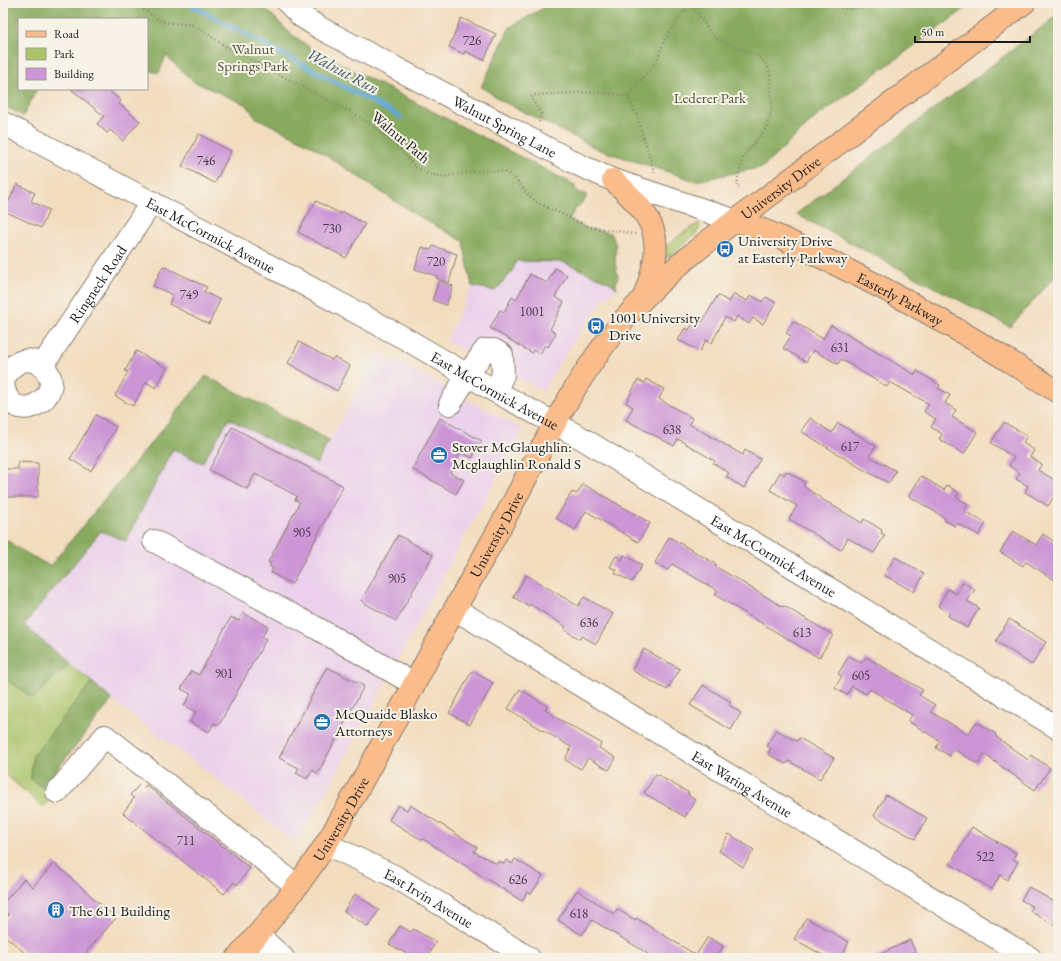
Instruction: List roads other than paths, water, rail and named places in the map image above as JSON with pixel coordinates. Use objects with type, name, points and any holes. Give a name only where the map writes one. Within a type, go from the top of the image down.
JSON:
[{"type":"main road","name":"University Drive","points":[[238,958],[297,886],[326,844],[362,782],[554,423],[610,336],[644,297],[682,262],[1024,3]]},
{"type":"main road","points":[[612,180],[640,206],[648,217],[653,231],[655,264],[644,297]]},
{"type":"main road","name":"Easterly Parkway","points":[[736,221],[762,229],[888,290],[976,340],[1058,392]]},
{"type":"street","name":"Walnut Spring Lane","points":[[288,3],[301,16],[320,28],[507,128],[612,180],[736,221]]},
{"type":"street","name":"East McCormick Avenue","points":[[3,123],[152,202],[468,374],[495,391],[554,423],[1058,728]]},
{"type":"street","name":"Ringneck Road","points":[[42,366],[152,202]]},
{"type":"street","points":[[450,404],[468,374],[485,350],[498,352],[502,355],[503,375],[495,391]]},
{"type":"street","points":[[30,361],[42,366],[47,372],[50,381],[48,394],[40,404],[32,407],[23,408],[15,405],[8,399],[4,392],[3,383],[5,374],[10,367],[17,362],[30,361]]},
{"type":"street","points":[[154,541],[313,626],[414,684]]},
{"type":"street","name":"East Waring Avenue","points":[[455,609],[1030,958]]},
{"type":"street","points":[[57,792],[105,736],[297,886]]},
{"type":"street","name":"East Irvin Avenue","points":[[326,844],[394,876],[529,958]]},
{"type":"street","points":[[258,934],[283,958]]},
{"type":"waterway","name":"Walnut Run","points":[[187,3],[401,117]]},
{"type":"place","name":"University Drive at Easterly Parkway","points":[[725,249]]},
{"type":"place","name":"1001 University Drive","points":[[596,326]]},
{"type":"place","name":"Stover McGlaughlin: Mcglaughlin Ronald S","points":[[439,455]]},
{"type":"place","name":"McQuaide Blasko Attorneys","points":[[322,722]]},
{"type":"place","name":"The 611 Building","points":[[56,910]]},
{"type":"park label","name":"Walnut Springs Park","points":[[253,56]]},
{"type":"park label","name":"Lederer Park","points":[[710,97]]}]
